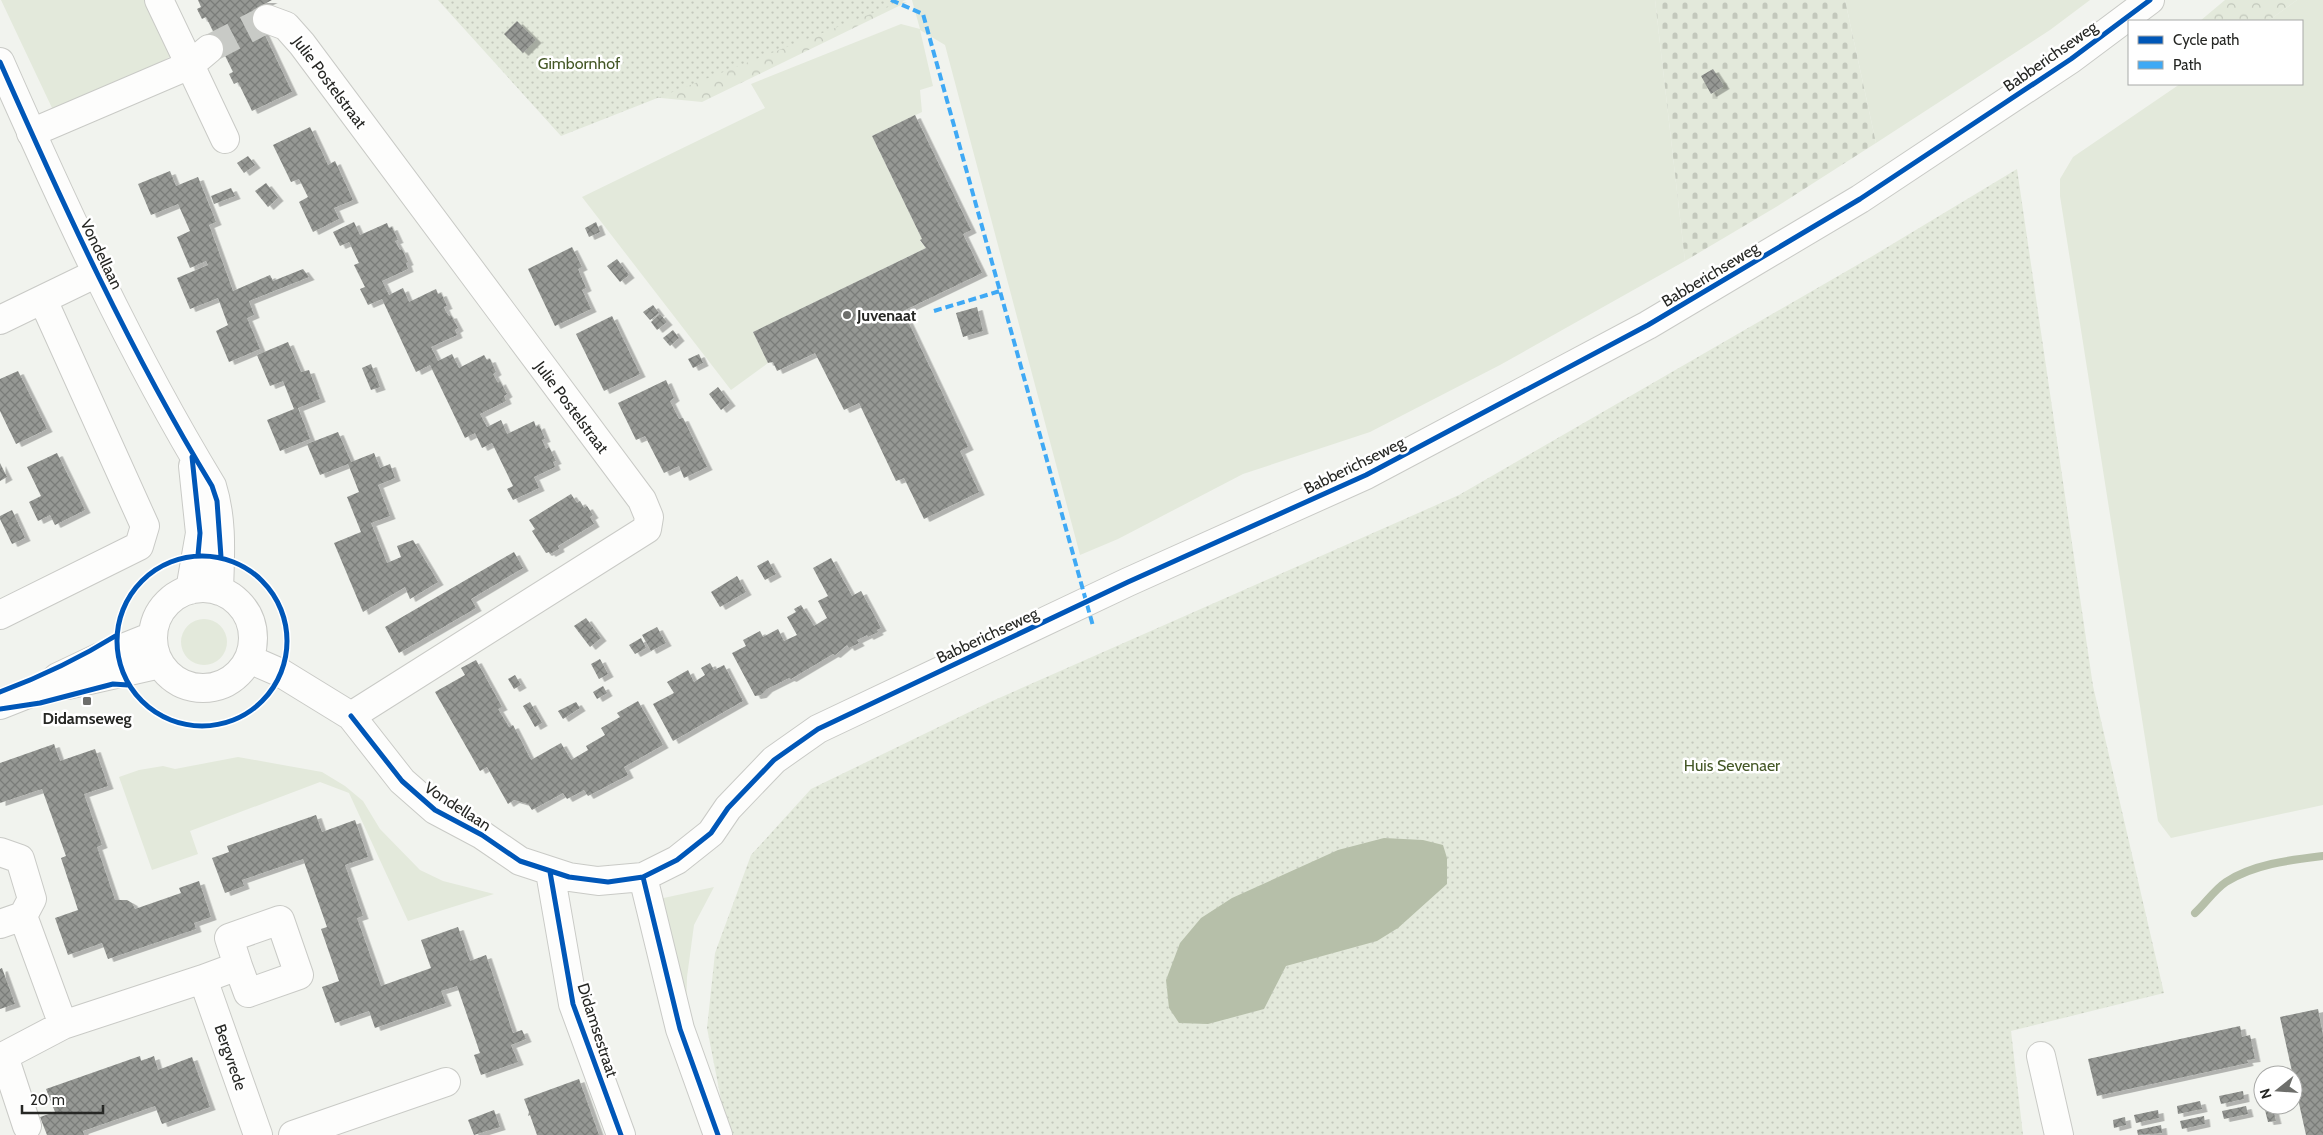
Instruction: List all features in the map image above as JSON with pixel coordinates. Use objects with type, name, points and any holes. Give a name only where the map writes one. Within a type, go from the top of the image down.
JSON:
[{"type":"street","points":[[159,0],[199,57],[225,139]]},
{"type":"street","name":"Babberichseweg","points":[[550,872],[603,882],[643,877],[677,860],[711,833],[728,808],[774,760],[818,729],[1137,578],[1366,475],[1648,325],[1860,199],[2071,59],[2150,0]]},
{"type":"street","name":"Julie Postelstraat","points":[[267,19],[286,26],[302,44],[642,500],[649,517],[646,528],[351,716]]},
{"type":"street","points":[[31,133],[199,57]]},
{"type":"street","name":"Vondellaan","points":[[0,62],[97,273],[157,392],[212,486],[217,502],[221,557],[219,591]]},
{"type":"street","points":[[0,320],[97,273]]},
{"type":"street","points":[[0,615],[130,551],[139,546],[144,536],[145,526],[143,518],[43,300]]},
{"type":"street","name":"Vondellaan","points":[[190,590],[200,533],[191,452]]},
{"type":"street","points":[[200,588],[219,591],[232,597],[249,619],[252,632],[252,646],[249,659],[231,680],[219,686],[206,689],[192,688],[180,683],[169,675],[160,664],[156,655],[153,636],[154,626],[164,607],[172,599],[190,590],[200,588]]},
{"type":"street","points":[[0,705],[48,686],[58,677],[153,636]]},
{"type":"street","name":"Vondellaan","points":[[249,659],[281,673],[351,716],[402,781],[435,810],[482,835],[520,861],[550,872]]},
{"type":"street","points":[[48,686],[58,688],[160,664]]},
{"type":"street","points":[[0,852],[20,860],[32,899],[12,920],[63,1025]]},
{"type":"street","name":"Didamsestraat","points":[[550,872],[573,1004],[621,1135]]},
{"type":"street","points":[[643,877],[680,1029],[718,1135]]},
{"type":"street","points":[[27,1126],[2,1060],[63,1025],[238,966]]},
{"type":"street","name":"Bergvrede","points":[[203,979],[258,1135]]},
{"type":"street","points":[[2041,1056],[2059,1135]]},
{"type":"street","points":[[293,1135],[446,1082]]},
{"type":"green space","points":[[1,0],[145,0],[171,56],[114,90],[53,110]]},
{"type":"green space","name":"Gimbornhof","points":[[438,0],[906,0],[561,136]]},
{"type":"green space","points":[[800,0],[907,2],[702,102],[620,94]]},
{"type":"green space","points":[[912,0],[1655,0],[1685,261],[1500,365],[1370,432],[1243,474],[1118,539],[1080,555],[945,45],[920,30],[933,86],[920,90],[922,112],[872,136],[922,239],[920,241],[926,248],[753,332],[768,363],[731,390],[582,197],[765,108],[751,84],[901,24],[920,29]]},
{"type":"green space","points":[[1655,0],[1845,0],[1876,143],[1776,207],[1685,261]]},
{"type":"green space","points":[[1845,0],[2090,0],[2050,30],[1876,143]]},
{"type":"green space","points":[[2225,0],[2297,0],[2269,20],[2201,20]]},
{"type":"green space","points":[[2297,0],[2323,0],[2323,805],[2171,838],[2158,821],[2060,196],[2060,179],[2073,157],[2179,85],[2303,85],[2303,20],[2269,20]]},
{"type":"green space","name":"Huis Sevenaer","points":[[2017,169],[2093,686],[2164,993],[2011,1031],[2023,1135],[728,1135],[707,1028],[715,953],[751,855],[811,789],[990,702],[1459,495],[1871,257]]},
{"type":"green space","points":[[199,619],[209,619],[223,629],[227,642],[223,655],[217,661],[209,665],[199,665],[185,655],[181,647],[181,637],[191,623]]},
{"type":"green space","points":[[238,757],[322,772],[345,786],[363,801],[380,829],[420,870],[443,881],[494,894],[408,921],[349,793],[320,782],[190,831],[198,854],[152,870],[119,777],[139,770],[163,766],[175,769]]},
{"type":"green space","points":[[714,887],[694,925],[687,977],[686,1013],[659,899]]},
{"type":"shaded area","points":[[1384,838],[1423,840],[1443,845],[1447,858],[1447,884],[1398,928],[1377,941],[1286,966],[1264,1009],[1208,1024],[1179,1023],[1169,1008],[1166,980],[1180,943],[1201,918],[1232,898],[1338,850]]},
{"type":"building","points":[[198,0],[272,0],[253,10],[292,92],[252,111],[238,82],[234,84],[229,74],[233,72],[206,17],[202,19],[197,9],[201,7]]},
{"type":"building","points":[[517,21],[536,40],[523,53],[504,34]]},
{"type":"building","points":[[1713,69],[1724,86],[1711,94],[1701,76]]},
{"type":"building","name":"Juvenaat","points":[[915,115],[971,230],[963,234],[982,273],[903,311],[968,447],[960,451],[979,492],[924,519],[904,478],[896,481],[859,403],[844,410],[815,353],[777,371],[773,362],[768,363],[753,332],[926,248],[920,240],[922,239],[872,136]]},
{"type":"building","points":[[310,127],[328,165],[335,161],[353,200],[334,208],[339,219],[313,232],[299,202],[308,197],[299,179],[291,182],[273,145]]},
{"type":"building","points":[[248,156],[255,165],[244,173],[237,163]]},
{"type":"building","points":[[170,171],[176,186],[198,177],[216,222],[209,225],[233,291],[270,275],[273,281],[303,269],[309,277],[249,301],[254,315],[247,318],[260,349],[229,362],[216,331],[228,325],[218,298],[190,309],[177,278],[208,265],[206,261],[190,268],[177,237],[190,231],[178,204],[151,215],[138,184]]},
{"type":"building","points":[[266,183],[278,198],[268,207],[255,191]]},
{"type":"building","points":[[231,188],[235,196],[214,204],[211,196]]},
{"type":"building","points":[[354,222],[360,235],[387,223],[389,228],[392,227],[398,240],[395,241],[400,250],[402,249],[408,262],[406,263],[408,269],[382,281],[389,295],[403,288],[409,302],[436,289],[438,294],[441,293],[447,306],[444,307],[446,312],[449,316],[451,315],[458,328],[455,330],[457,335],[431,347],[438,361],[452,354],[459,368],[484,355],[487,360],[490,359],[496,372],[493,374],[498,383],[500,381],[507,394],[504,396],[506,401],[480,414],[487,427],[501,420],[507,434],[534,421],[536,427],[539,425],[545,439],[542,440],[546,449],[549,447],[556,461],[553,462],[555,467],[534,477],[539,488],[513,500],[507,489],[513,486],[492,443],[482,448],[475,433],[465,438],[430,365],[416,372],[382,299],[368,305],[360,289],[365,287],[354,265],[359,263],[349,242],[340,246],[333,232]]},
{"type":"building","points":[[596,222],[600,232],[589,237],[585,228]]},
{"type":"building","points":[[572,247],[582,267],[578,269],[586,288],[582,290],[591,309],[555,326],[528,269]]},
{"type":"building","points":[[617,259],[629,275],[620,282],[607,266]]},
{"type":"building","points":[[653,305],[659,313],[650,320],[643,312]]},
{"type":"building","points":[[977,307],[983,331],[963,337],[956,313]]},
{"type":"building","points":[[660,314],[667,322],[657,330],[651,322]]},
{"type":"building","points":[[612,316],[640,374],[604,391],[576,334]]},
{"type":"building","points":[[673,330],[679,338],[670,346],[663,338]]},
{"type":"building","points":[[288,342],[301,372],[309,370],[320,399],[298,408],[310,439],[280,451],[267,420],[294,409],[283,381],[270,386],[257,355]]},
{"type":"building","points":[[699,354],[703,363],[693,368],[688,359]]},
{"type":"building","points":[[371,364],[380,387],[371,390],[362,368]]},
{"type":"building","points":[[18,371],[47,429],[16,444],[0,411],[0,379]]},
{"type":"building","points":[[666,380],[674,398],[670,401],[679,419],[683,418],[707,467],[684,478],[679,466],[664,473],[645,436],[636,440],[618,403]]},
{"type":"building","points":[[718,387],[730,403],[721,410],[709,394]]},
{"type":"building","points":[[338,432],[351,462],[374,453],[380,468],[390,464],[395,478],[378,485],[390,516],[371,523],[387,563],[401,557],[397,546],[413,540],[438,582],[410,599],[405,587],[363,612],[334,543],[361,532],[347,497],[359,492],[348,464],[320,475],[307,444]]},
{"type":"building","points":[[57,453],[85,510],[55,525],[50,515],[38,521],[29,502],[41,496],[27,467]]},
{"type":"building","points":[[0,463],[7,477],[0,481]]},
{"type":"building","points":[[571,494],[577,503],[580,501],[584,508],[587,506],[593,515],[590,517],[594,524],[558,546],[559,549],[550,554],[549,552],[546,553],[532,531],[535,529],[529,520]]},
{"type":"building","points":[[12,510],[25,538],[12,544],[0,516]]},
{"type":"building","points":[[514,552],[523,568],[471,599],[476,608],[399,653],[385,627]]},
{"type":"building","points":[[831,558],[852,596],[861,591],[881,628],[877,630],[878,632],[868,637],[867,635],[857,640],[859,643],[849,648],[847,645],[835,655],[833,654],[791,679],[789,678],[767,689],[761,695],[755,696],[732,653],[746,646],[743,640],[760,631],[763,637],[778,629],[784,641],[797,635],[787,617],[796,612],[794,609],[801,605],[814,626],[827,618],[818,601],[828,596],[813,568]]},
{"type":"building","points":[[768,560],[776,574],[765,580],[757,566]]},
{"type":"building","points":[[737,576],[746,592],[720,607],[711,592]]},
{"type":"building","points":[[586,618],[601,638],[590,647],[574,626]]},
{"type":"building","points":[[657,627],[666,643],[651,651],[642,635]]},
{"type":"building","points":[[641,638],[646,648],[635,654],[629,645]]},
{"type":"building","points":[[600,659],[608,674],[599,679],[591,664]]},
{"type":"building","points":[[476,660],[502,707],[498,709],[509,727],[513,725],[531,760],[561,743],[571,760],[588,750],[586,746],[605,735],[601,728],[620,717],[617,713],[638,701],[663,745],[624,767],[628,775],[588,796],[584,790],[567,799],[563,793],[532,810],[528,804],[514,800],[508,804],[487,767],[480,771],[435,692],[465,675],[461,668]]},
{"type":"building","points":[[710,663],[714,670],[724,665],[743,701],[673,741],[653,704],[674,693],[667,682],[688,670],[694,682],[705,675],[701,668]]},
{"type":"building","points":[[515,675],[521,685],[514,689],[508,679]]},
{"type":"building","points":[[603,686],[607,693],[597,699],[593,692]]},
{"type":"building","points":[[530,702],[542,723],[535,727],[523,706]]},
{"type":"building","points":[[576,702],[580,708],[563,719],[558,711]]},
{"type":"building","points":[[54,744],[60,761],[95,749],[108,786],[84,794],[102,845],[97,847],[115,900],[127,900],[132,903],[135,909],[181,893],[179,888],[199,881],[211,917],[194,923],[196,929],[108,959],[102,943],[68,955],[55,918],[78,910],[61,858],[66,856],[42,789],[0,803],[0,763]]},
{"type":"building","points":[[316,815],[322,832],[355,820],[368,857],[345,865],[363,916],[357,918],[381,986],[431,968],[421,940],[458,927],[470,961],[486,955],[513,1033],[522,1030],[526,1039],[511,1045],[518,1062],[481,1075],[474,1055],[480,1053],[457,986],[441,991],[446,1003],[375,1028],[369,1011],[335,1023],[322,987],[339,981],[321,929],[327,927],[303,859],[242,880],[244,886],[225,893],[212,858],[229,852],[227,846]]},
{"type":"building","points":[[2,968],[15,1004],[0,1009],[0,969]]},
{"type":"building","points":[[2318,1009],[2323,1035],[2323,1135],[2306,1135],[2302,1115],[2303,1065],[2291,1065],[2280,1017]]},
{"type":"building","points":[[2240,1026],[2242,1037],[2250,1035],[2255,1059],[2247,1060],[2248,1063],[2097,1096],[2088,1059]]},
{"type":"building","points":[[140,1056],[141,1061],[154,1056],[158,1070],[192,1057],[210,1107],[162,1124],[155,1106],[83,1131],[84,1135],[47,1135],[40,1117],[55,1112],[46,1089]]},
{"type":"building","points":[[579,1079],[599,1135],[537,1135],[530,1115],[528,1116],[529,1112],[524,1099]]},
{"type":"building","points":[[2243,1091],[2244,1099],[2221,1104],[2219,1096]]},
{"type":"building","points":[[2200,1101],[2202,1109],[2178,1114],[2177,1106]]},
{"type":"building","points":[[2246,1106],[2248,1114],[2224,1119],[2222,1111]]},
{"type":"building","points":[[494,1110],[500,1127],[474,1135],[468,1120]]},
{"type":"building","points":[[2158,1110],[2159,1118],[2136,1123],[2134,1115]]},
{"type":"building","points":[[2266,1115],[2274,1115],[2276,1121],[2268,1122]]},
{"type":"building","points":[[2204,1116],[2205,1124],[2182,1129],[2180,1121]]},
{"type":"building","points":[[2125,1117],[2126,1125],[2114,1128],[2113,1120]]},
{"type":"building","points":[[2161,1125],[2162,1133],[2138,1135],[2137,1130]]},
{"type":"waterway","points":[[2195,913],[2222,885],[2248,871],[2273,864],[2323,856]]},
{"type":"tunnel","points":[[209,49],[267,19]]},
{"type":"marked path","points":[[891,0],[923,14],[1093,626]]},
{"type":"marked path","points":[[934,311],[1000,291]]},
{"type":"cycle path","points":[[351,716],[402,781],[435,810],[482,835],[520,861],[569,877],[608,882],[643,877],[677,860],[711,833],[728,808],[774,760],[818,729],[1128,582],[1366,475],[1648,325],[1860,199],[2071,59],[2150,0]]},
{"type":"cycle path","points":[[0,62],[99,278],[153,383],[212,486],[217,501],[221,557]]},
{"type":"cycle path","points":[[192,457],[200,533],[198,555]]},
{"type":"cycle path","points":[[210,556],[235,562],[256,575],[268,587],[281,608],[286,624],[287,641],[286,658],[281,674],[268,695],[256,707],[235,720],[219,725],[194,726],[169,720],[148,707],[136,695],[123,674],[118,658],[117,633],[123,608],[136,587],[148,575],[169,562],[185,557],[210,556]]},
{"type":"cycle path","points":[[0,692],[89,652],[117,635]]},
{"type":"cycle path","points":[[0,709],[40,703],[113,684],[128,685]]},
{"type":"cycle path","points":[[550,872],[573,1004],[621,1135]]},
{"type":"cycle path","points":[[643,877],[680,1029],[718,1135]]},
{"type":"place","name":"Juvenaat","points":[[847,315]]},
{"type":"place","name":"Didamseweg","points":[[87,701]]}]
